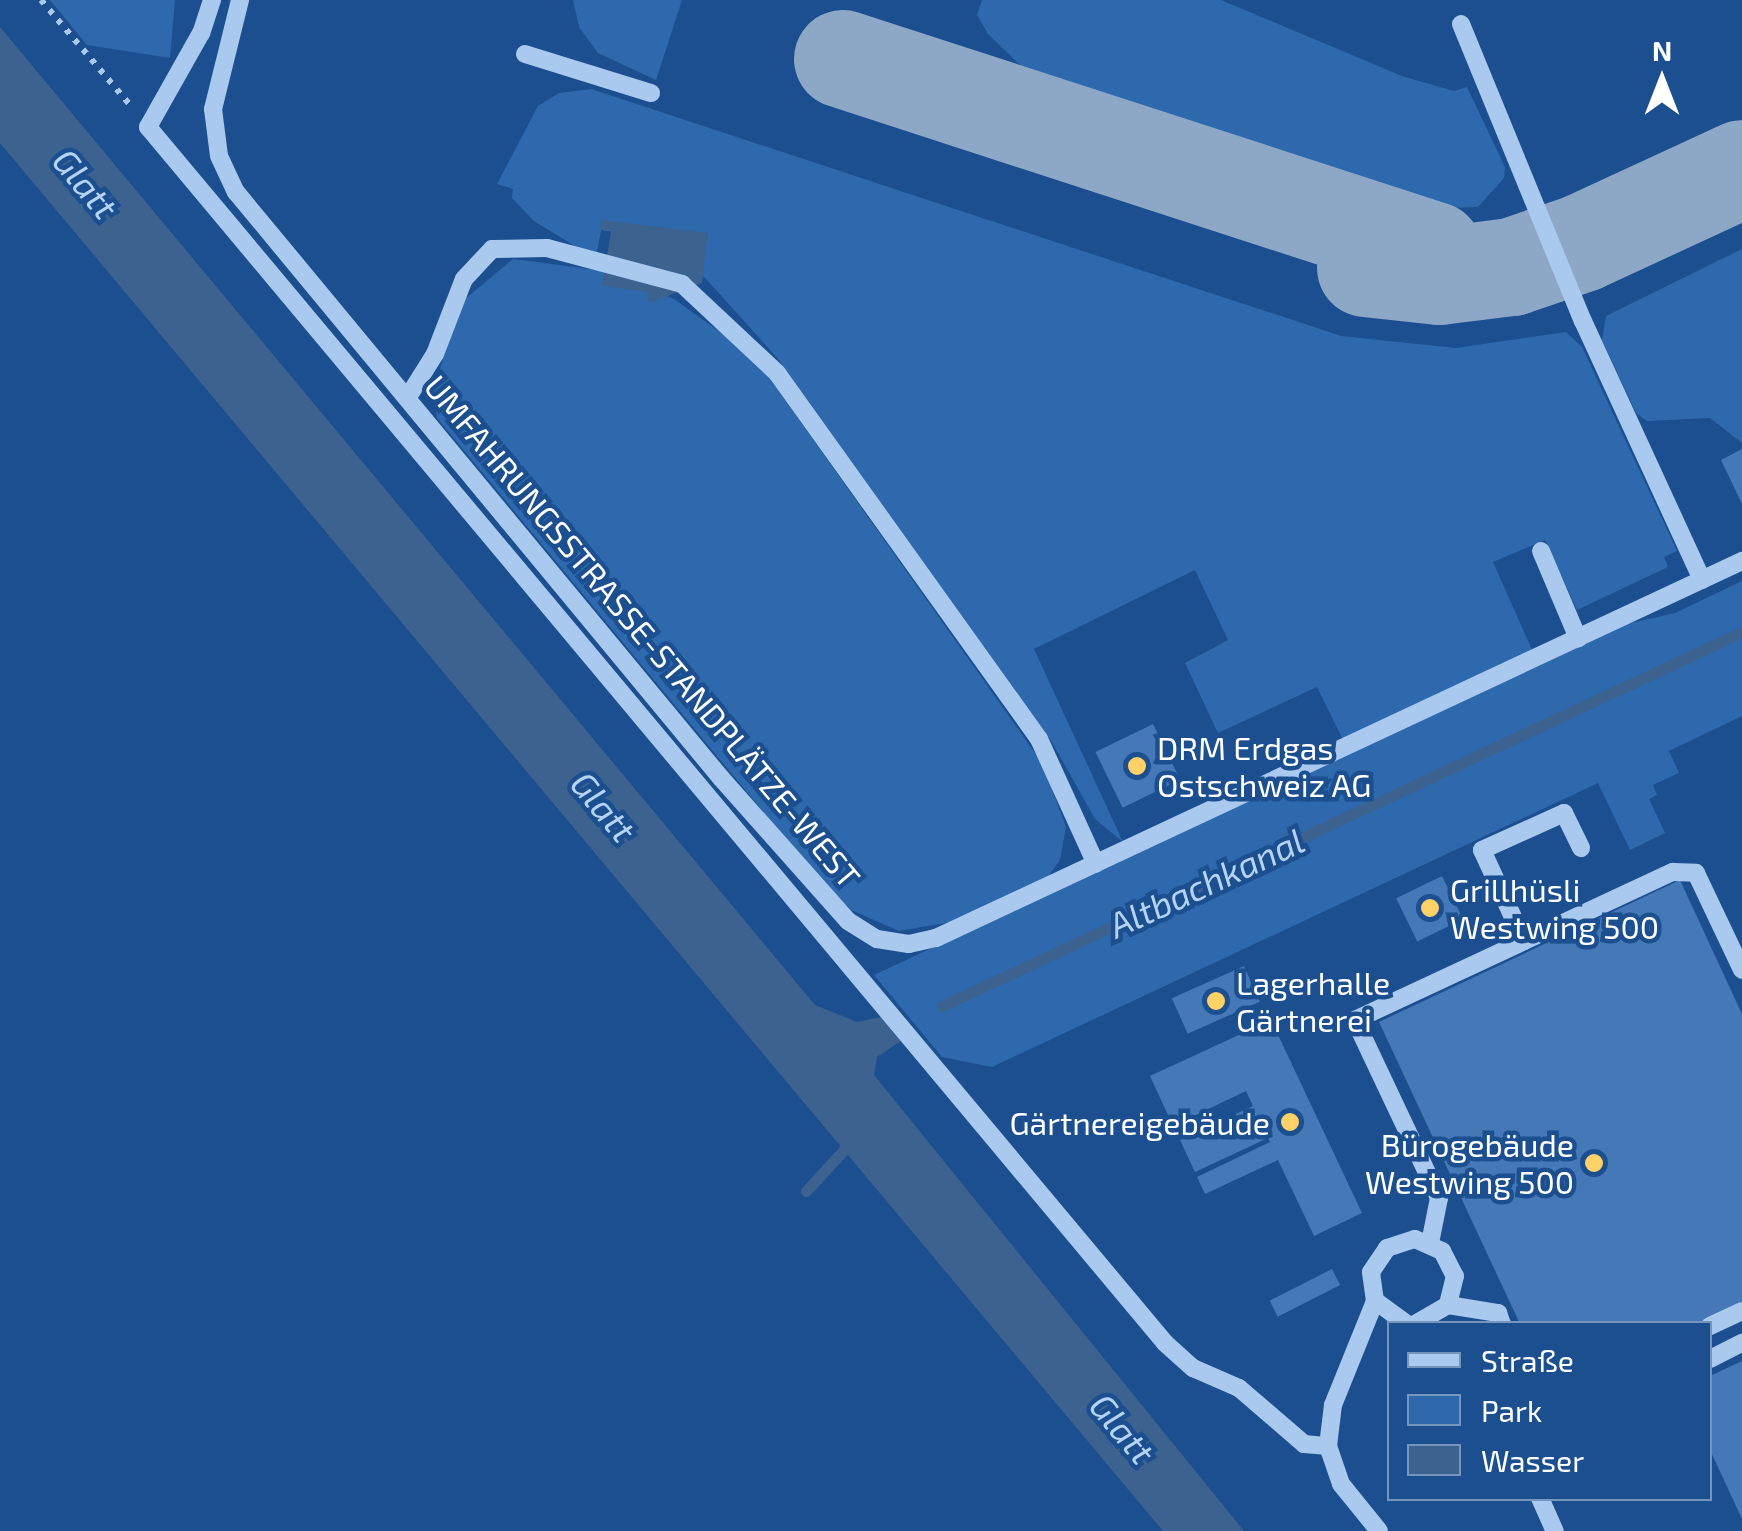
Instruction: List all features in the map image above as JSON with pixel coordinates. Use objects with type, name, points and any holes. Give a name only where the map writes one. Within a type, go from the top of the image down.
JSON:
[{"type":"street","points":[[212,0],[201,33],[148,127],[1165,1342],[1193,1368],[1239,1388],[1304,1444],[1328,1446]]},
{"type":"street","name":"UMFAHRUNGSSTRASSE-STANDPLÄTZE-WEST","points":[[240,0],[214,99],[222,166],[242,199],[721,778],[857,928],[893,943],[926,942],[1742,561]]},
{"type":"street","points":[[1461,24],[1583,321],[1702,580]]},
{"type":"street","points":[[525,54],[651,93]]},
{"type":"street","points":[[408,397],[435,354],[464,278],[492,249],[546,248],[682,284],[777,373],[1039,739],[1096,864]]},
{"type":"street","points":[[1541,551],[1578,638]]},
{"type":"street","points":[[1524,941],[1482,850],[1564,812],[1581,848]]},
{"type":"street","points":[[1430,1242],[1439,1198],[1355,1020],[1674,872],[1696,873],[1742,970]]},
{"type":"street","points":[[1379,1531],[1341,1484],[1328,1446],[1332,1405],[1374,1301],[1371,1272],[1377,1258],[1400,1241],[1430,1242],[1451,1263],[1448,1305]]},
{"type":"street","points":[[1374,1301],[1403,1321]]},
{"type":"street","points":[[1420,1321],[1448,1305],[1498,1314],[1501,1321]]},
{"type":"street","points":[[1712,1325],[1742,1311]]},
{"type":"street","points":[[1712,1358],[1742,1344]]},
{"type":"street","points":[[1541,1501],[1556,1531]]},
{"type":"path","points":[[41,0],[148,127]]},
{"type":"green space","points":[[50,0],[175,0],[170,58],[87,45]]},
{"type":"green space","points":[[573,0],[682,0],[656,80],[598,53],[579,27]]},
{"type":"green space","points":[[982,0],[1221,0],[1402,76],[1454,91],[1467,87],[1505,167],[1504,178],[1478,207],[1425,209],[1294,177],[1295,171],[1042,86],[988,34],[977,15]]},
{"type":"green space","points":[[591,89],[1341,336],[1456,348],[1566,332],[1582,347],[1677,551],[1664,557],[1668,567],[1577,610],[1545,540],[1493,562],[1533,652],[1343,740],[1317,687],[1218,733],[1185,663],[1228,640],[1195,570],[1034,649],[1123,842],[1095,819],[1052,742],[779,360],[708,281],[688,263],[623,233],[601,230],[597,252],[578,248],[534,221],[512,198],[513,189],[497,184],[538,106],[559,93]]},
{"type":"green space","points":[[1742,249],[1742,443],[1710,418],[1647,421],[1636,413],[1602,340],[1606,316]]},
{"type":"green space","points":[[513,259],[605,271],[674,299],[734,342],[771,380],[1042,763],[1066,827],[1060,860],[1047,878],[951,922],[899,931],[851,910],[809,867],[437,418],[434,390],[459,304]]},
{"type":"green space","points":[[1742,581],[1742,716],[1669,751],[1679,773],[1653,785],[1657,795],[1649,799],[1665,833],[1630,850],[1598,783],[992,1067],[942,1057],[874,975],[1626,624],[1675,613]]},
{"type":"water","name":"Glatt","points":[[0,27],[815,1005],[857,1022],[881,1017],[901,1041],[877,1057],[874,1075],[1244,1531],[1163,1531],[0,143]]},
{"type":"water","points":[[601,220],[708,233],[702,283],[649,303],[647,292],[602,286],[611,231],[600,230]]},
{"type":"building","points":[[1742,449],[1742,504],[1721,460]]},
{"type":"building","name":"DRM Erdgas Ostschweiz AG","points":[[1153,724],[1180,780],[1123,808],[1095,752]]},
{"type":"building","name":"Grillhüsli Westwing 500","points":[[1442,876],[1463,919],[1417,941],[1396,898]]},
{"type":"building","name":"Bürogebäude Westwing 500","points":[[1680,880],[1742,1014],[1742,1304],[1706,1321],[1519,1321],[1379,1022]]},
{"type":"building","name":"Lagerhalle Gärtnerei","points":[[1244,966],[1260,1002],[1188,1034],[1172,998]]},
{"type":"building","points":[[1271,1020],[1362,1213],[1314,1236],[1278,1160],[1205,1194],[1197,1177],[1270,1142],[1268,1138],[1195,1172],[1180,1140],[1253,1106],[1246,1091],[1173,1126],[1150,1076]]},
{"type":"building","points":[[1332,1269],[1340,1285],[1278,1317],[1270,1301]]},
{"type":"building","points":[[1742,1361],[1742,1519],[1712,1454],[1712,1375]]},
{"type":"waterway","name":"Altbachkanal","points":[[942,1006],[1742,632]]},
{"type":"waterway","points":[[806,1191],[854,1139]]},
{"type":"taxiway","points":[[843,59],[1434,251]]},
{"type":"taxiway","points":[[1366,268],[1440,276],[1512,267],[1582,243],[1742,169]]},
{"type":"place","name":"DRM Erdgas Ostschweiz AG","points":[[1137,766]]},
{"type":"place","name":"Grillhüsli Westwing 500","points":[[1430,908]]},
{"type":"place","name":"Lagerhalle Gärtnerei","points":[[1216,1001]]},
{"type":"place","name":"Gärtnereigebäude","points":[[1290,1122]]},
{"type":"place","name":"Bürogebäude Westwing 500","points":[[1594,1163]]}]
